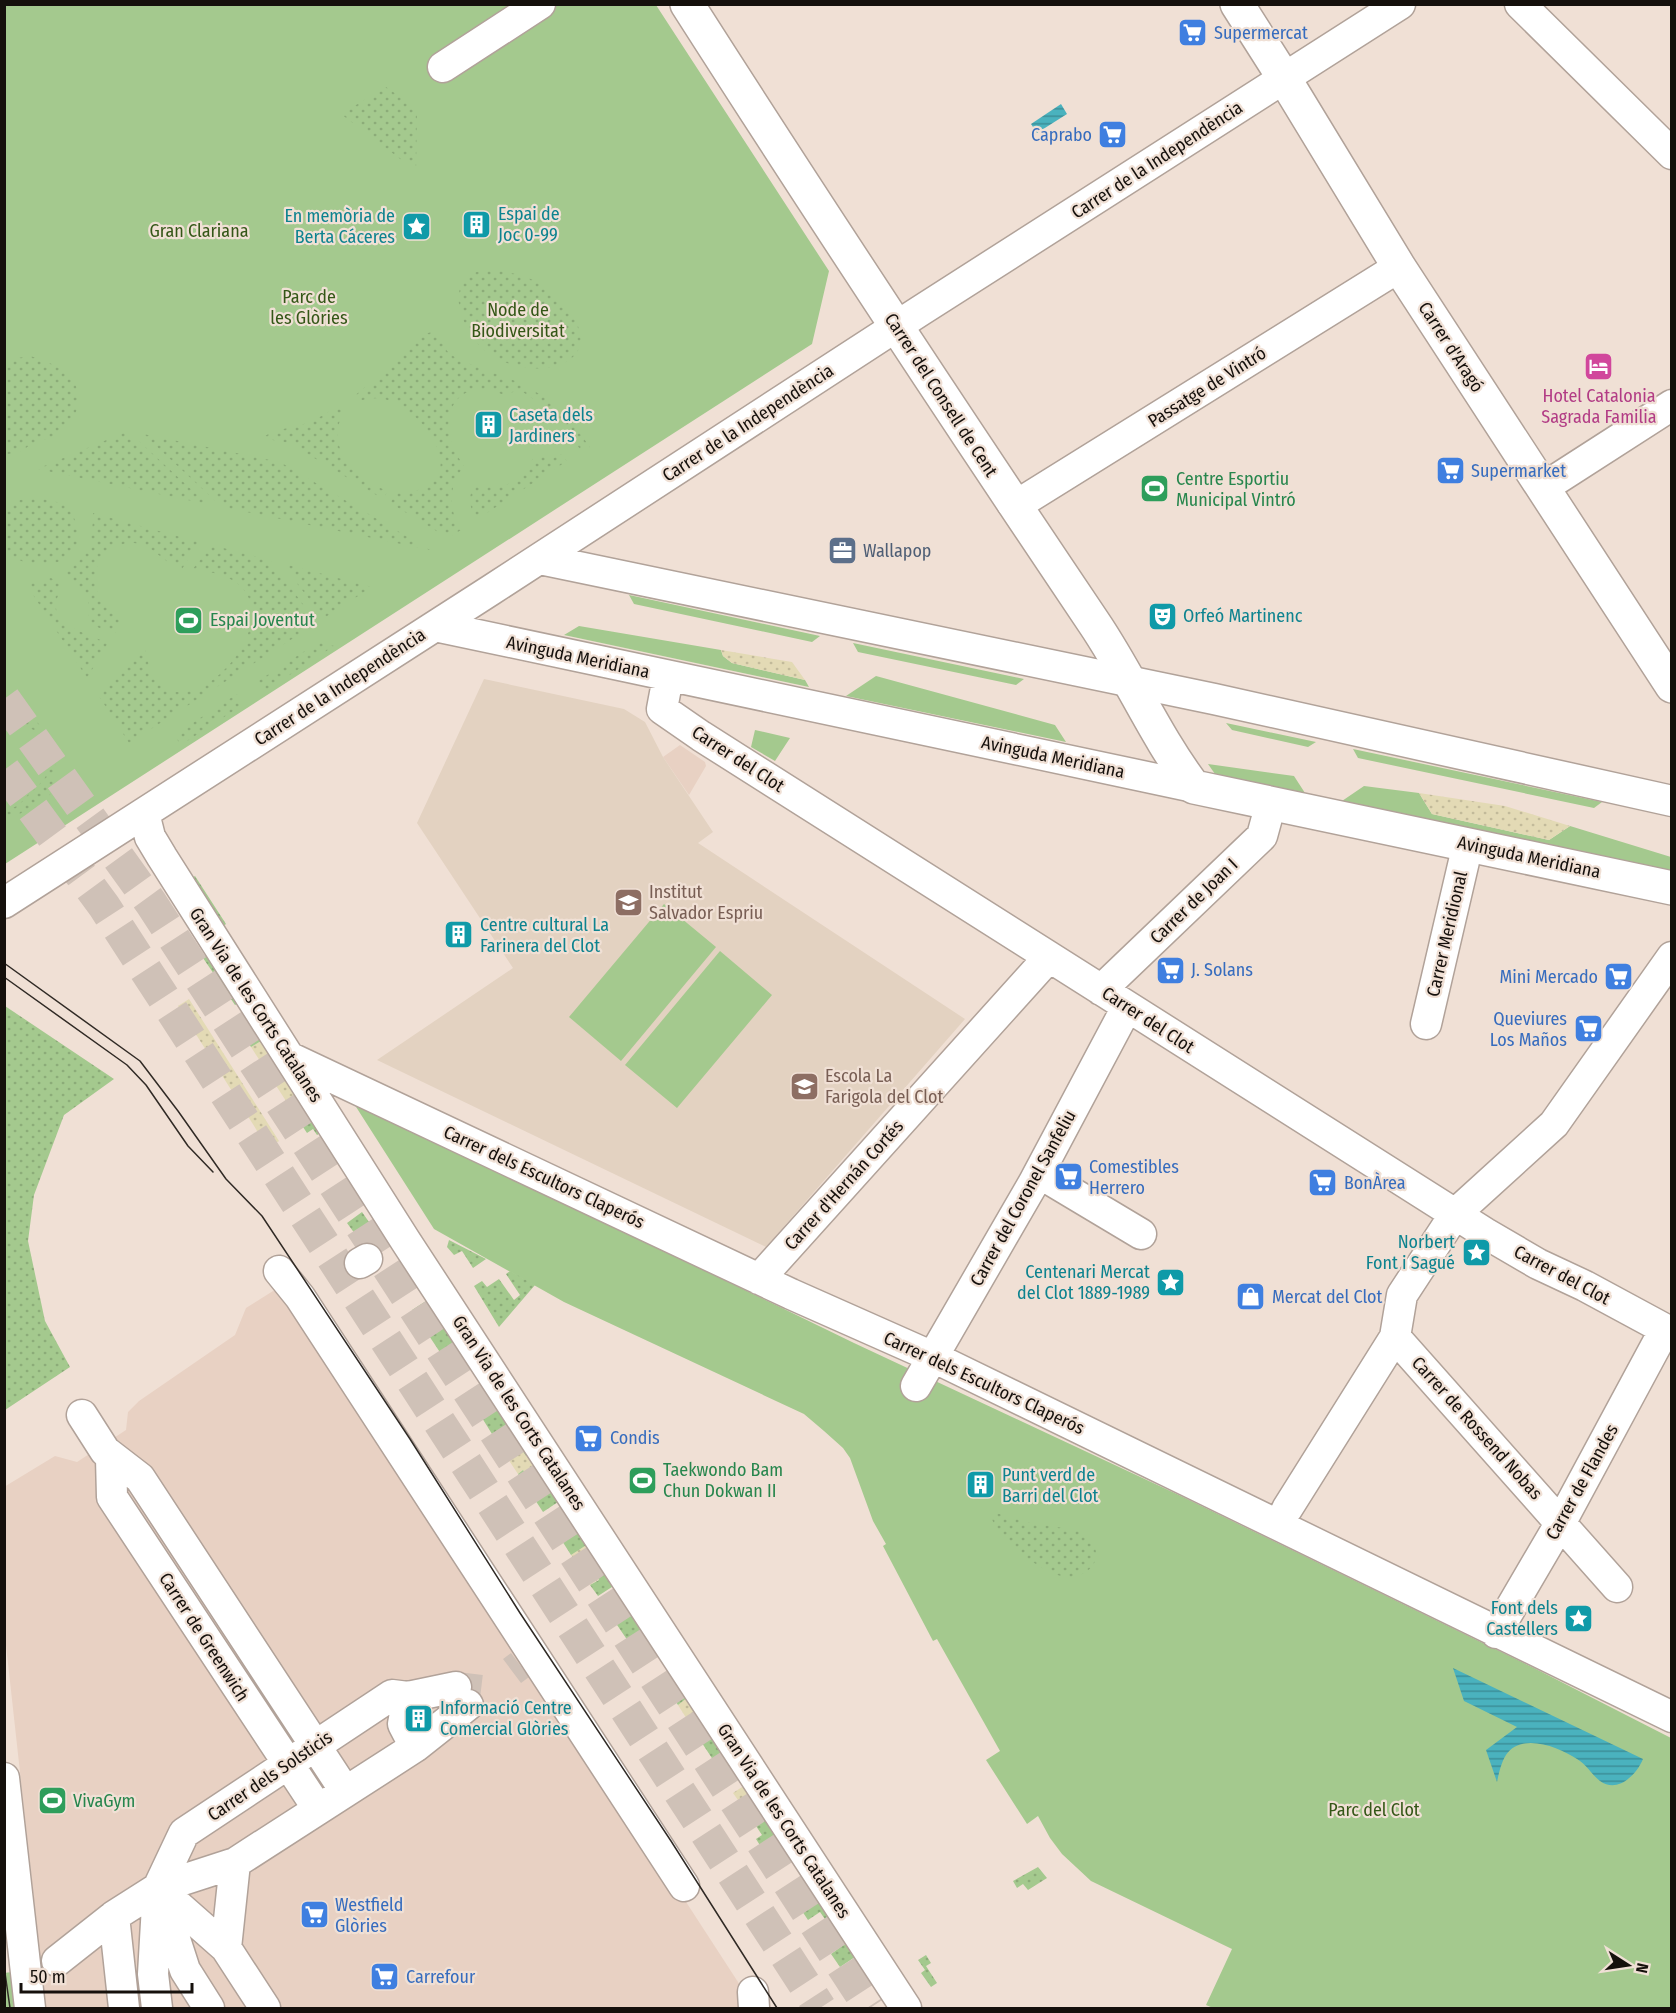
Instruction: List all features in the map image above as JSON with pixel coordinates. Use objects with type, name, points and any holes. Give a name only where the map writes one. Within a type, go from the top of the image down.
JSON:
[{"type":"main road","name":"Carrer del Consell de Cent","points":[[687,4],[1012,503],[1096,626],[1194,787]]},
{"type":"main road","name":"Carrer d'Aragó","points":[[1237,4],[1399,267],[1671,686]]},
{"type":"main road","name":"Avinguda Meridiana","points":[[1194,787],[1671,888]]},
{"type":"street","points":[[443,67],[540,4]]},
{"type":"street","name":"Carrer de la Independència","points":[[4,903],[896,326],[1400,4]]},
{"type":"street","points":[[1520,4],[1671,154]]},
{"type":"street","name":"Passatge de Vintró","points":[[1012,503],[1028,498],[1399,267]]},
{"type":"street","points":[[1543,488],[1671,405]]},
{"type":"street","points":[[540,558],[1128,681],[1671,801]]},
{"type":"street","name":"Avinguda Meridiana","points":[[435,626],[1194,787]]},
{"type":"street","name":"Carrer del Clot","points":[[668,677],[662,710],[1455,1214],[1538,1264],[1585,1286],[1668,1331]]},
{"type":"street","name":"Carrer de Joan I","points":[[1101,990],[1262,836],[1271,803]]},
{"type":"street","name":"Gran Via de les Corts Catalanes","points":[[144,813],[150,837],[162,857],[405,1240],[906,2008]]},
{"type":"street","name":"Carrer Meridional","points":[[1426,1024],[1468,844]]},
{"type":"street","name":"Carrer d'Hernán Cortés","points":[[759,1279],[1049,957]]},
{"type":"street","points":[[1287,1509],[1341,1424],[1401,1344],[1402,1296],[1455,1214],[1554,1124],[1671,957]]},
{"type":"street","name":"Carrer del Coronel Sanfeliu","points":[[916,1386],[1035,1182],[1127,1007]]},
{"type":"street","name":"Carrer dels Escultors Claperós","points":[[291,1058],[759,1279],[933,1357],[1671,1717]]},
{"type":"street","points":[[1035,1182],[1137,1241]]},
{"type":"street","points":[[279,1271],[307,1307],[684,1887]]},
{"type":"street","name":"Carrer de Flandes","points":[[1496,1632],[1561,1522],[1668,1331]]},
{"type":"street","name":"Carrer de Rossend Nobas","points":[[1401,1344],[1617,1587]]},
{"type":"street","name":"Carrer de Greenwich","points":[[82,1415],[107,1451],[140,1478],[345,1791]]},
{"type":"street","name":"Carrer de Greenwich","points":[[107,1451],[112,1497],[318,1809]]},
{"type":"street","name":"Carrer dels Solsticis","points":[[57,1961],[114,1916],[158,1888],[235,1863],[415,1747],[462,1696],[392,1695],[184,1833],[158,1888]]},
{"type":"street","points":[[408,1697],[403,1724],[415,1747]]},
{"type":"street","points":[[4,1778],[30,2008]]},
{"type":"street","points":[[226,1948],[235,1863]]},
{"type":"street","points":[[158,1888],[226,1948],[265,2008]]},
{"type":"street","points":[[158,1888],[185,1970],[209,2008]]},
{"type":"street","points":[[157,2008],[153,1974],[158,1888]]},
{"type":"street","points":[[114,1916],[124,2008]]},
{"type":"street","points":[[121,1977],[185,1970]]},
{"type":"shaded area","name":"Institut Salvador Espriu","points":[[484,679],[624,709],[645,722],[663,757],[713,832],[698,843],[965,1019],[766,1247],[377,1060],[513,968],[417,823]]},
{"type":"shaded area","points":[[680,745],[705,762],[706,766],[689,795],[663,757]]},
{"type":"shaded area","points":[[273,1291],[296,1301],[738,1982],[743,1994],[742,2008],[46,2008],[5,1636],[4,1487],[55,1456],[77,1462],[126,1430],[128,1412],[139,1401],[235,1335],[246,1308]]},
{"type":"green space","name":"Parc de les Glòries","points":[[5,5],[656,5],[829,271],[812,344],[5,864]]},
{"type":"green space","points":[[386,87],[417,109],[416,171],[341,114]]},
{"type":"green space","name":"Node de Biodiversitat","points":[[484,270],[509,272],[533,280],[546,287],[558,298],[569,310],[581,337],[579,349],[569,360],[552,367],[523,367],[495,358],[480,346],[465,324],[459,306],[459,296],[464,280],[473,273]]},
{"type":"green space","points":[[436,331],[447,351],[457,359],[518,382],[563,411],[590,447],[582,452],[554,416],[518,389],[506,396],[480,389],[460,396],[450,414],[449,427],[453,448],[464,466],[455,482],[452,498],[454,514],[461,530],[448,538],[390,503],[396,493],[421,489],[435,479],[441,466],[438,450],[429,433],[417,418],[401,406],[380,398],[356,402],[353,397],[394,361],[416,336]]},
{"type":"green space","points":[[30,356],[59,368],[74,382],[79,400],[76,412],[70,424],[60,434],[34,443],[18,452],[5,454],[5,360]]},
{"type":"green space","points":[[341,404],[345,411],[339,424],[340,449],[354,470],[376,486],[388,491],[383,499],[289,443],[262,438],[276,431],[310,422]]},
{"type":"green space","points":[[128,431],[207,504],[37,469]]},
{"type":"green space","points":[[143,434],[280,462],[430,550],[222,507]]},
{"type":"green space","points":[[561,454],[567,461],[476,520],[470,501],[475,482],[485,486],[502,486],[518,478],[535,455],[552,459]]},
{"type":"green space","points":[[34,498],[62,504],[74,518],[78,533],[76,545],[70,555],[46,565],[32,564],[18,559],[5,550],[5,509],[20,500]]},
{"type":"green space","points":[[93,513],[199,542],[182,569],[141,544],[125,544],[108,551],[98,566],[95,584],[103,601],[124,618],[114,635],[87,622],[88,600],[76,583],[64,573],[79,561],[88,548]]},
{"type":"green space","points":[[212,545],[270,560],[317,623],[129,743],[97,693],[145,648],[159,683],[182,692],[208,683],[232,661],[248,633],[251,604],[234,581],[192,570]]},
{"type":"green space","points":[[281,563],[372,587],[324,618]]},
{"type":"green space","points":[[51,578],[64,586],[57,598],[56,608],[59,617],[66,624],[108,643],[87,678],[24,581]]},
{"type":"green space","points":[[629,595],[820,636],[812,642],[634,604]]},
{"type":"green space","points":[[579,626],[721,650],[723,656],[732,663],[805,680],[809,687],[564,635]]},
{"type":"green space","points":[[319,642],[334,646],[265,691],[258,681]]},
{"type":"green space","points":[[853,643],[1024,679],[1016,685],[858,652]]},
{"type":"green space","points":[[876,676],[1055,725],[1066,742],[846,696]]},
{"type":"green space","points":[[237,694],[244,704],[181,745],[174,735]]},
{"type":"green space","points":[[25,707],[42,728],[52,747],[55,757],[54,780],[50,795],[5,823],[5,809],[20,804],[43,780],[51,766],[51,751],[48,744],[40,734],[25,726],[12,712]]},
{"type":"green space","points":[[1226,723],[1316,742],[1308,747],[1232,730]]},
{"type":"green space","points":[[755,730],[790,738],[775,761],[751,747]]},
{"type":"green space","points":[[1353,749],[1602,802],[1594,808],[1358,758]]},
{"type":"green space","points":[[1208,764],[1294,776],[1305,793],[1215,774]]},
{"type":"green space","points":[[1364,786],[1419,793],[1432,814],[1549,840],[1570,826],[1671,857],[1671,871],[1342,801]]},
{"type":"green space","points":[[195,876],[226,924],[218,930],[186,882]]},
{"type":"green space","points":[[664,904],[716,947],[621,1061],[569,1017]]},
{"type":"green space","points":[[720,951],[772,995],[677,1108],[625,1065]]},
{"type":"green space","points":[[212,952],[243,1000],[235,1005],[203,958]]},
{"type":"green space","points":[[5,1006],[114,1079],[64,1115],[34,1195],[28,1241],[45,1321],[70,1367],[5,1410]]},
{"type":"green space","points":[[255,1020],[327,1129],[317,1135],[313,1129],[307,1133],[299,1121],[308,1114],[261,1041],[251,1047],[244,1036],[250,1032],[246,1026]]},
{"type":"green space","name":"Parc del Clot","points":[[351,1099],[854,1343],[1181,1496],[1534,1668],[1671,1738],[1671,2008],[1213,2008],[1206,2005],[1232,1949],[1091,1881],[1062,1854],[1038,1816],[1027,1824],[986,1760],[1000,1751],[937,1639],[933,1641],[883,1546],[886,1544],[873,1521],[850,1458],[843,1448],[804,1414],[564,1302],[434,1229]]},
{"type":"green space","points":[[362,1212],[378,1235],[363,1245],[347,1223]]},
{"type":"green space","points":[[449,1240],[486,1259],[473,1268],[462,1251],[454,1255],[447,1247]]},
{"type":"green space","points":[[415,1265],[468,1358],[451,1369],[412,1310],[426,1301],[406,1271]]},
{"type":"green space","points":[[510,1271],[535,1285],[499,1327],[474,1286],[482,1281],[487,1287],[499,1279],[514,1300],[520,1295],[506,1274]]},
{"type":"green space","points":[[496,1401],[535,1450],[526,1456],[514,1438],[500,1447],[479,1413]]},
{"type":"green space","points":[[540,1469],[561,1500],[543,1512],[518,1474],[523,1470],[528,1477]]},
{"type":"green space","points":[[989,1511],[1031,1523],[1076,1530],[1092,1541],[1096,1556],[1094,1563],[1090,1569],[1072,1577],[1052,1573],[1017,1550],[994,1524]]},
{"type":"green space","points":[[576,1515],[588,1544],[571,1555],[557,1533],[569,1525],[567,1521]]},
{"type":"green space","points":[[603,1567],[615,1585],[598,1596],[590,1585],[599,1580],[594,1572]]},
{"type":"green space","points":[[632,1612],[661,1643],[644,1654],[636,1641],[630,1644],[615,1622]]},
{"type":"green space","points":[[672,1672],[688,1697],[678,1705],[661,1680]]},
{"type":"green space","points":[[711,1732],[736,1771],[725,1778],[700,1740]]},
{"type":"green space","points":[[767,1806],[790,1855],[773,1866],[756,1839],[762,1835],[750,1817]]},
{"type":"green space","points":[[1038,1867],[1047,1878],[1028,1890],[1023,1884],[1017,1888],[1013,1881]]},
{"type":"green space","points":[[808,1884],[838,1918],[829,1925],[820,1912],[808,1920],[794,1899],[800,1894],[798,1891]]},
{"type":"green space","points":[[846,1943],[855,1957],[840,1967],[831,1954]]},
{"type":"green space","points":[[926,1955],[931,1963],[926,1966],[937,1983],[931,1987],[921,1973],[925,1970],[918,1960]]},
{"type":"green space","points":[[12,1972],[16,2008],[5,2008],[4,1973]]},
{"type":"sand","points":[[721,650],[792,662],[805,680],[732,663],[723,656]]},
{"type":"sand","points":[[1419,793],[1505,806],[1570,826],[1549,840],[1432,814]]},
{"type":"sand","points":[[189,999],[279,1141],[268,1148],[178,1006]]},
{"type":"sand","points":[[261,1041],[309,1114],[299,1121],[251,1047]]},
{"type":"sand","points":[[515,1438],[526,1456],[530,1454],[540,1469],[528,1477],[523,1470],[518,1474],[500,1447]]},
{"type":"sand","points":[[588,1544],[603,1567],[599,1579],[590,1585],[571,1555]]},
{"type":"sand","points":[[688,1697],[712,1732],[700,1740],[678,1705]]},
{"type":"sand","points":[[745,1785],[762,1809],[750,1817],[733,1793]]},
{"type":"water","points":[[1061,104],[1067,114],[1037,133],[1031,124]]},
{"type":"water","points":[[1453,1668],[1643,1759],[1632,1776],[1620,1784],[1613,1785],[1600,1781],[1584,1764],[1569,1754],[1551,1746],[1521,1744],[1506,1755],[1497,1782],[1486,1750],[1517,1727],[1464,1701]]},
{"type":"tunnel","points":[[4,699],[151,903],[870,2008]]},
{"type":"tunnel","points":[[4,770],[104,906],[820,2008]]},
{"type":"tunnel","points":[[512,1671],[520,1665]]},
{"type":"tunnel","points":[[456,1687],[481,1690]]},
{"type":"tram line","points":[[4,963],[140,1061],[226,1179],[262,1216],[410,1439],[520,1613],[671,1841],[777,2008]]},
{"type":"tram line","points":[[4,977],[127,1065],[146,1085],[188,1146],[213,1172]]},
{"type":"tram line","points":[[4,1966],[10,2008]]},
{"type":"place","name":"Supermercat","points":[[1193,33]]},
{"type":"place","name":"Caprabo","points":[[1113,135]]},
{"type":"place","name":"Espai de Joc 0-99","points":[[477,224]]},
{"type":"place","name":"En memòria de Berta Cáceres","points":[[416,226]]},
{"type":"place","name":"Hotel Catalonia Sagrada Familia","points":[[1599,367]]},
{"type":"place","name":"Caseta dels Jardiners","points":[[488,425]]},
{"type":"place","name":"Supermarket","points":[[1450,471]]},
{"type":"place","name":"Centre Esportiu Municipal Vintró","points":[[1155,489]]},
{"type":"place","name":"Wallapop","points":[[842,551]]},
{"type":"place","name":"Orfeó Martinenc","points":[[1162,616]]},
{"type":"place","name":"Espai Joventut","points":[[189,620]]},
{"type":"place","name":"Institut Salvador Espriu","points":[[628,902]]},
{"type":"place","name":"Centre cultural La Farinera del Clot","points":[[459,935]]},
{"type":"place","name":"J. Solans","points":[[1170,970]]},
{"type":"place","name":"Mini Mercado","points":[[1619,977]]},
{"type":"place","name":"Queviures Los Maños","points":[[1588,1029]]},
{"type":"place","name":"Escola La Farigola del Clot","points":[[804,1086]]},
{"type":"place","name":"Comestibles Herrero","points":[[1068,1177]]},
{"type":"place","name":"BonÀrea","points":[[1323,1183]]},
{"type":"place","name":"Norbert Font i Sagué","points":[[1476,1252]]},
{"type":"place","name":"Centenari Mercat del Clot 1889-1989","points":[[1171,1282]]},
{"type":"place","name":"Mercat del Clot","points":[[1251,1297]]},
{"type":"place","name":"Condis","points":[[589,1438]]},
{"type":"place","name":"Taekwondo Bam Chun Dokwan II","points":[[642,1480]]},
{"type":"place","name":"Punt verd de Barri del Clot","points":[[981,1485]]},
{"type":"place","name":"Font dels Castellers","points":[[1579,1618]]},
{"type":"place","name":"Informació Centre Comercial Glòries","points":[[419,1718]]},
{"type":"place","name":"VivaGym","points":[[52,1801]]},
{"type":"place","name":"Westfield Glòries","points":[[314,1915]]},
{"type":"place","name":"Carrefour","points":[[385,1977]]},
{"type":"park label","name":"Gran Clariana","points":[[199,231]]}]
